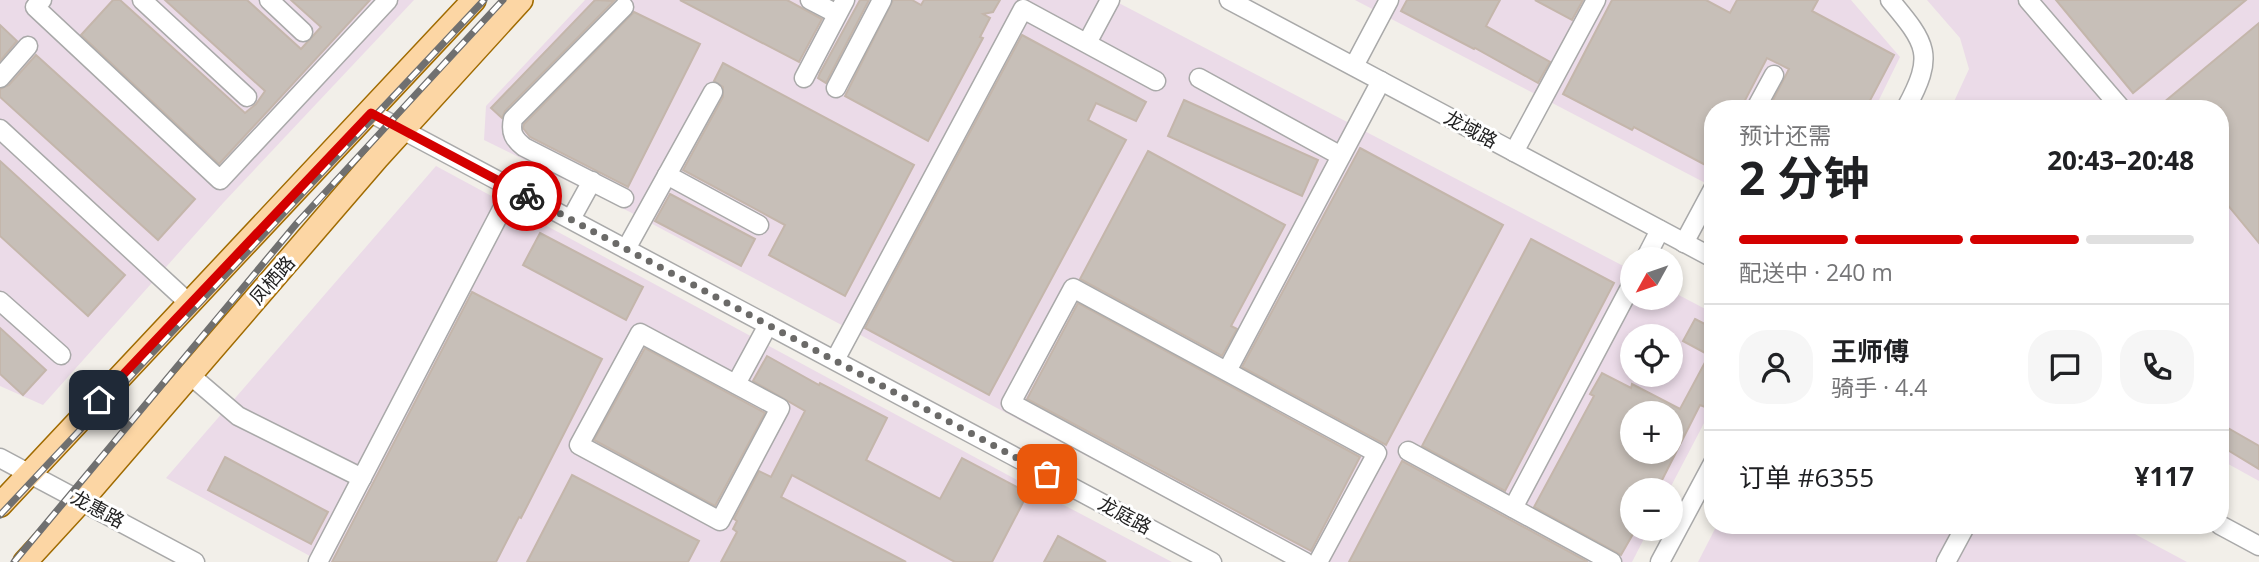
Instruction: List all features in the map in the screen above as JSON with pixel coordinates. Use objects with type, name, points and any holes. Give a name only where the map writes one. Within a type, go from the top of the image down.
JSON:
[{"type":"main road","name":"凤栖路","points":[[25,562],[403,130],[521,0]]},
{"type":"main road","points":[[0,506],[371,113],[472,1]]},
{"type":"street","points":[[42,0],[35,7],[220,180],[388,0]]},
{"type":"street","points":[[142,0],[247,96]]},
{"type":"street","points":[[269,0],[303,32]]},
{"type":"street","points":[[804,78],[841,7],[810,0]]},
{"type":"street","points":[[836,88],[882,0]]},
{"type":"street","points":[[1087,43],[1110,0]]},
{"type":"street","name":"龙域路","points":[[1229,0],[1704,253]]},
{"type":"street","points":[[1354,66],[1390,0]]},
{"type":"street","points":[[1514,152],[1596,0]]},
{"type":"street","points":[[1889,0],[1917,33],[1925,59],[1919,85],[1911,100]]},
{"type":"street","points":[[2028,0],[2114,100]]},
{"type":"street","points":[[624,7],[513,119],[511,129],[515,140],[524,147],[624,198]]},
{"type":"street","points":[[835,360],[1023,9],[1156,80]]},
{"type":"street","points":[[0,78],[28,46]]},
{"type":"street","points":[[1760,100],[1774,75]]},
{"type":"street","points":[[1199,78],[1341,156]]},
{"type":"street","points":[[1227,371],[1381,81]]},
{"type":"street","points":[[626,248],[713,92]]},
{"type":"street","name":"龙庭路","points":[[371,113],[1212,562]]},
{"type":"street","points":[[0,128],[190,304]]},
{"type":"street","points":[[667,175],[759,225]]},
{"type":"street","points":[[571,219],[592,181]]},
{"type":"street","points":[[318,562],[513,188]]},
{"type":"street","points":[[1685,243],[1704,206]]},
{"type":"street","points":[[1651,247],[1660,230]]},
{"type":"street","points":[[1305,562],[1011,403],[1073,288],[1377,453],[1318,562]]},
{"type":"street","points":[[0,300],[61,355]]},
{"type":"street","points":[[1513,508],[1620,306]]},
{"type":"street","points":[[736,384],[768,325]]},
{"type":"street","points":[[640,333],[736,384],[780,408],[720,521],[579,445],[640,333]]},
{"type":"street","points":[[190,375],[238,416],[362,478]]},
{"type":"street","points":[[1408,451],[1612,562]]},
{"type":"street","name":"龙惠路","points":[[0,458],[195,562]]},
{"type":"street","points":[[1660,562],[1704,480]]},
{"type":"street","points":[[2229,530],[2259,546]]},
{"type":"street","points":[[1946,562],[1961,534]]},
{"type":"shaded area","points":[[0,0],[414,0],[224,202],[43,405],[0,386]]},
{"type":"shaded area","points":[[585,0],[1113,0],[1620,264],[1620,310],[1684,310],[1684,298],[1704,308],[1704,423],[1683,463],[1683,401],[1620,401],[1620,464],[1683,464],[1675,478],[1620,478],[1620,541],[1643,541],[1632,562],[1285,562],[630,212],[484,140],[486,106]]},
{"type":"shaded area","points":[[1355,0],[1851,0],[1900,57],[1879,100],[1704,100],[1704,182]]},
{"type":"shaded area","points":[[1927,0],[2259,0],[2259,481],[2229,464],[2229,100],[1955,100],[1969,69],[1960,38]]},
{"type":"shaded area","points":[[436,166],[1172,562],[321,562],[166,478]]},
{"type":"shaded area","points":[[1712,534],[2135,534],[2187,562],[1698,562]]},
{"type":"building","points":[[113,0],[120,0],[245,113],[265,91],[165,0],[247,0],[301,49],[321,27],[291,0],[370,0],[219,164],[81,35]]},
{"type":"building","points":[[595,0],[614,1],[505,111],[502,118],[491,108]]},
{"type":"building","points":[[680,0],[787,0],[822,19],[799,62]]},
{"type":"building","points":[[860,0],[869,0],[826,83],[818,78],[820,73]]},
{"type":"building","points":[[893,0],[912,0],[921,5],[924,0],[1000,0],[993,12],[983,14],[990,18],[980,37],[983,38],[928,141],[845,96]]},
{"type":"building","points":[[1407,0],[1500,0],[1486,26],[1550,62],[1538,83],[1401,11]]},
{"type":"building","points":[[1535,0],[1583,0],[1572,20]]},
{"type":"building","points":[[1612,0],[1706,0],[1730,13],[1737,0],[1818,0],[1812,11],[1894,55],[1870,100],[1773,100],[1789,69],[1767,58],[1745,100],[1704,100],[1704,164],[1634,127],[1632,130],[1563,94]]},
{"type":"building","points":[[2056,0],[2246,0],[2133,93]]},
{"type":"building","points":[[634,12],[700,44],[628,187],[530,137],[523,128]]},
{"type":"building","points":[[2259,23],[2259,243],[2229,207],[2229,100],[2167,100]]},
{"type":"building","points":[[0,25],[17,41],[0,61]]},
{"type":"building","points":[[1022,35],[1146,102],[1136,121],[1096,103],[1088,120],[1126,140],[989,395],[865,328]]},
{"type":"building","points":[[36,55],[195,199],[158,240],[0,97],[0,89],[9,85]]},
{"type":"building","points":[[723,63],[914,165],[845,296],[769,255],[785,225],[683,170],[723,97],[723,87],[714,81]]},
{"type":"building","points":[[1184,100],[1318,160],[1302,196],[1168,136]]},
{"type":"building","points":[[1360,148],[1503,225],[1386,445],[1242,367]]},
{"type":"building","points":[[1148,151],[1285,225],[1231,326],[1237,329],[1222,356],[1080,279]]},
{"type":"building","points":[[0,161],[125,275],[88,316],[0,236]]},
{"type":"building","points":[[670,194],[755,239],[741,266],[655,221]]},
{"type":"building","points":[[540,233],[643,287],[626,320],[523,265]]},
{"type":"building","points":[[1531,239],[1614,283],[1505,491],[1422,446]]},
{"type":"building","points":[[472,292],[602,359],[521,518],[519,517],[496,562],[332,562]]},
{"type":"building","points":[[1078,303],[1360,457],[1311,551],[1027,399]]},
{"type":"building","points":[[1695,319],[1704,324],[1704,352],[1683,341]]},
{"type":"building","points":[[0,328],[46,370],[23,395],[0,374]]},
{"type":"building","points":[[645,348],[765,413],[715,506],[594,440]]},
{"type":"building","points":[[767,356],[887,418],[866,460],[940,499],[962,458],[1028,493],[992,562],[955,562],[792,475],[781,497],[906,562],[721,562],[737,532],[733,529],[737,521],[734,519],[759,471],[771,477],[805,411],[753,381]]},
{"type":"building","points":[[1704,364],[1704,407],[1700,405],[1683,439],[1683,403]]},
{"type":"building","points":[[1602,373],[1620,382],[1620,387],[1638,387],[1665,401],[1620,401],[1620,464],[1670,464],[1663,478],[1620,478],[1620,541],[1629,541],[1621,555],[1534,507],[1594,396],[1590,394]]},
{"type":"building","points":[[2229,429],[2259,446],[2259,469],[2229,451]]},
{"type":"building","points":[[225,457],[328,512],[311,544],[208,490]]},
{"type":"building","points":[[1402,461],[1404,462],[1588,562],[1349,562]]},
{"type":"building","points":[[572,475],[699,541],[688,562],[527,562]]},
{"type":"building","points":[[1058,536],[1106,562],[1044,562]]},
{"type":"railway","points":[[0,515],[484,0]]},
{"type":"railway","points":[[14,562],[297,223],[503,0]]},
{"type":"way so far","points":[[527,196],[1047,474]]},
{"type":"route","points":[[99,400],[371,113],[527,196]]}]
